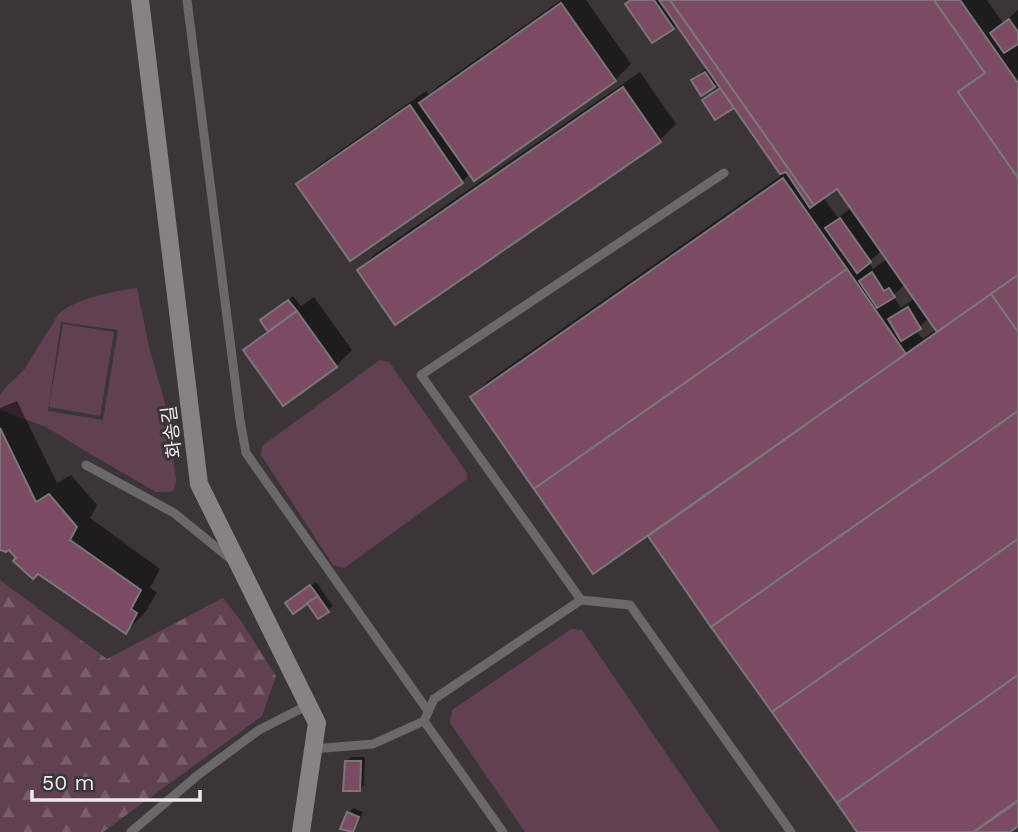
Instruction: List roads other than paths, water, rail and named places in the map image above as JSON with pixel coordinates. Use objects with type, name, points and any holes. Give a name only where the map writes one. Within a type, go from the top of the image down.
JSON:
[{"type":"street","name":"화송길","points":[[140,0],[199,484],[317,723],[301,832]]},
{"type":"lane","points":[[187,0],[246,453],[428,711]]},
{"type":"lane","points":[[582,600],[421,375],[724,173]]},
{"type":"lane","points":[[86,465],[174,513],[239,565]]},
{"type":"lane","points":[[313,749],[373,744],[424,721],[434,699],[582,600],[630,605],[791,832]]},
{"type":"lane","points":[[131,832],[198,775],[259,730],[308,705]]},
{"type":"lane","points":[[424,721],[503,832]]}]
